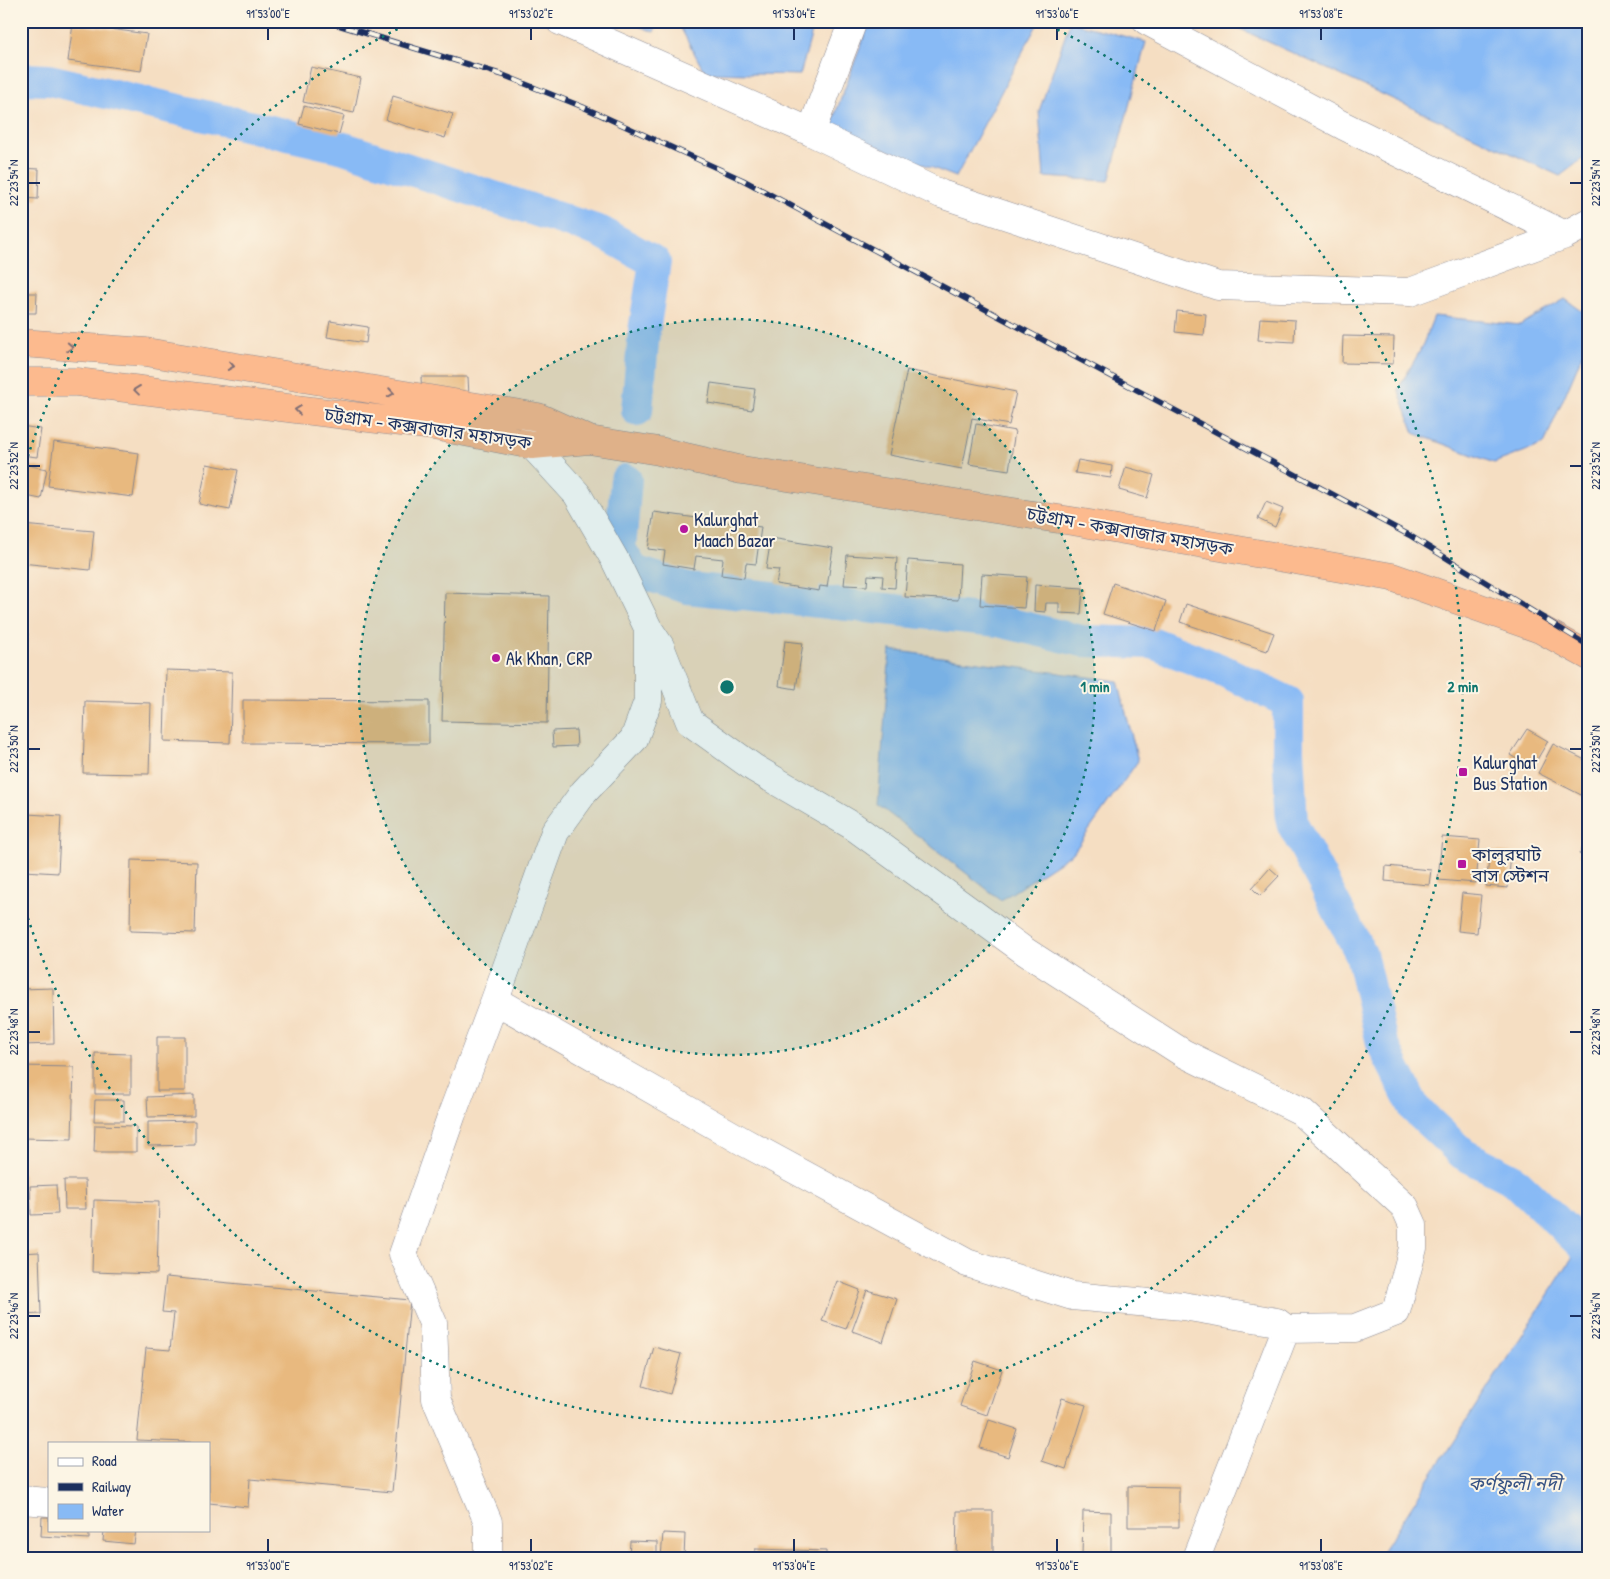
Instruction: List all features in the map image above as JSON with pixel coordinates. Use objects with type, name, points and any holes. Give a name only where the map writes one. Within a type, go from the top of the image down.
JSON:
[{"type":"highway","name":"চট্টগ্রাম - কক্সবাজার মহাসড়ক","points":[[21,343],[146,352],[538,417],[589,440]]},
{"type":"highway","name":"চট্টগ্রাম - কক্সবাজার মহাসড়ক","points":[[21,382],[77,382],[434,426],[532,445],[589,440],[659,451],[742,470],[1078,522],[1392,577],[1540,629],[1589,656]]},
{"type":"street","points":[[560,21],[811,132],[941,194],[1218,286],[1410,292],[1564,235],[1589,222]]},
{"type":"street","points":[[811,132],[853,21]]},
{"type":"street","points":[[1148,21],[1344,126],[1564,235]]},
{"type":"street","points":[[495,1000],[744,1142],[967,1263],[1072,1296],[1184,1306],[1277,1322],[1286,1329],[1355,1328],[1396,1312],[1413,1248],[1413,1225],[1405,1207],[1300,1111],[1175,1048],[1026,952],[853,826],[754,768],[690,722],[660,646],[648,628],[615,560],[577,494],[532,445],[538,417]]},
{"type":"street","points":[[488,1558],[488,1522],[436,1399],[433,1323],[404,1254],[452,1114],[555,832],[584,792],[634,739],[648,701],[648,628]]},
{"type":"street","points":[[1196,1558],[1286,1329]]},
{"type":"street","points":[[21,1500],[48,1502]]},
{"type":"water","points":[[626,21],[658,21],[654,32]]},
{"type":"water","points":[[677,21],[815,21],[800,75],[705,73]]},
{"type":"water","points":[[870,21],[1039,21],[956,177],[830,128]]},
{"type":"water","points":[[1223,21],[1589,21],[1589,154],[1560,176]]},
{"type":"water","points":[[1070,22],[1146,42],[1109,181],[1044,177],[1039,111]]},
{"type":"water","points":[[1565,299],[1589,316],[1589,339],[1544,444],[1494,463],[1414,433],[1398,389],[1421,349],[1434,316],[1520,325]]},
{"type":"water","points":[[890,650],[1118,681],[1138,761],[1073,853],[1001,900],[878,805]]},
{"type":"water","name":"কর্ণফুলী নদী","points":[[1589,1229],[1589,1558],[1378,1558],[1581,1244]]},
{"type":"building","points":[[73,24],[147,34],[141,71],[68,61]]},
{"type":"building","points":[[311,67],[361,78],[354,113],[303,102]]},
{"type":"building","points":[[393,96],[453,114],[445,138],[386,120]]},
{"type":"building","points":[[304,106],[344,116],[339,134],[299,124]]},
{"type":"building","points":[[21,168],[39,169],[38,199],[21,198]]},
{"type":"building","points":[[21,206],[27,206],[25,273],[21,273]]},
{"type":"building","points":[[21,293],[37,293],[36,313],[21,313]]},
{"type":"building","points":[[1177,311],[1206,314],[1204,335],[1175,332]]},
{"type":"building","points":[[1260,318],[1295,320],[1294,342],[1258,340]]},
{"type":"building","points":[[330,321],[368,327],[366,343],[327,337]]},
{"type":"building","points":[[1343,336],[1394,337],[1393,364],[1342,363]]},
{"type":"building","points":[[907,370],[1016,392],[1009,425],[972,418],[962,469],[889,455]]},
{"type":"building","points":[[421,377],[468,377],[469,396],[422,397]]},
{"type":"building","points":[[711,383],[755,389],[752,410],[708,403]]},
{"type":"building","points":[[976,424],[1015,431],[1009,470],[969,464]]},
{"type":"building","points":[[21,426],[41,429],[37,457],[21,455]]},
{"type":"building","points":[[54,442],[139,453],[133,497],[48,486]]},
{"type":"building","points":[[1078,460],[1112,466],[1111,478],[1075,473]]},
{"type":"building","points":[[21,464],[47,469],[41,499],[21,495]]},
{"type":"building","points":[[207,464],[238,470],[230,510],[199,504]]},
{"type":"building","points":[[1126,467],[1154,475],[1147,498],[1119,490]]},
{"type":"building","points":[[1266,502],[1283,509],[1275,527],[1258,519]]},
{"type":"building","points":[[654,512],[761,527],[756,564],[746,563],[744,578],[721,575],[723,559],[696,556],[694,569],[663,564],[665,551],[648,549]]},
{"type":"building","points":[[21,525],[94,531],[90,570],[21,563]]},
{"type":"building","points":[[771,538],[833,548],[827,587],[820,586],[819,591],[776,584],[779,570],[766,569]]},
{"type":"building","points":[[847,555],[897,558],[895,588],[882,587],[883,576],[868,575],[867,586],[844,585]]},
{"type":"building","points":[[908,560],[960,564],[958,600],[905,597]]},
{"type":"building","points":[[982,574],[1027,577],[1024,608],[980,605]]},
{"type":"building","points":[[1113,583],[1166,601],[1156,631],[1103,614]]},
{"type":"building","points":[[1035,585],[1083,588],[1081,614],[1059,613],[1059,603],[1046,603],[1045,612],[1034,611]]},
{"type":"building","name":"Ak Khan, CRP","points":[[445,593],[549,596],[547,723],[442,721]]},
{"type":"building","points":[[1186,604],[1274,633],[1267,651],[1180,622]]},
{"type":"building","points":[[21,634],[28,634],[26,654],[21,654]]},
{"type":"building","points":[[785,641],[803,643],[796,689],[779,686]]},
{"type":"building","points":[[166,670],[232,672],[230,743],[164,741]]},
{"type":"building","points":[[243,700],[429,701],[429,744],[243,743]]},
{"type":"building","points":[[85,701],[151,703],[149,774],[83,773]]},
{"type":"building","points":[[1527,729],[1548,741],[1532,768],[1510,755]]},
{"type":"building","points":[[576,730],[577,746],[553,747],[552,731]]},
{"type":"building","points":[[1553,744],[1589,762],[1589,799],[1538,773]]},
{"type":"building","points":[[27,814],[61,816],[58,873],[24,871]]},
{"type":"building","points":[[1589,835],[1589,859],[1579,854]]},
{"type":"building","points":[[1442,837],[1480,840],[1476,883],[1438,880]]},
{"type":"building","points":[[1490,851],[1511,853],[1508,888],[1486,886]]},
{"type":"building","points":[[131,860],[197,862],[195,933],[130,931]]},
{"type":"building","points":[[1386,866],[1431,870],[1429,885],[1385,881]]},
{"type":"building","points":[[1270,868],[1279,876],[1260,896],[1252,888]]},
{"type":"building","points":[[1589,876],[1589,887],[1584,885]]},
{"type":"building","points":[[1462,893],[1481,895],[1477,933],[1458,931]]},
{"type":"building","points":[[53,988],[54,1044],[21,1045],[21,989]]},
{"type":"building","points":[[157,1037],[185,1037],[185,1091],[157,1091]]},
{"type":"building","points":[[95,1053],[131,1054],[131,1094],[95,1094]]},
{"type":"building","points":[[21,1066],[74,1067],[72,1139],[21,1138]]},
{"type":"building","points":[[194,1095],[194,1116],[148,1117],[147,1097]]},
{"type":"building","points":[[95,1100],[124,1100],[124,1121],[94,1121]]},
{"type":"building","points":[[195,1121],[195,1145],[148,1146],[148,1122]]},
{"type":"building","points":[[95,1125],[136,1126],[136,1152],[94,1152]]},
{"type":"building","points":[[21,1174],[23,1174],[24,1199],[21,1199]]},
{"type":"building","points":[[64,1180],[85,1180],[86,1209],[65,1209]]},
{"type":"building","points":[[56,1185],[58,1214],[31,1215],[30,1186]]},
{"type":"building","points":[[94,1200],[159,1202],[157,1274],[92,1272]]},
{"type":"building","points":[[39,1252],[41,1314],[21,1315],[21,1253]]},
{"type":"building","points":[[166,1277],[410,1300],[392,1492],[250,1479],[248,1507],[210,1503],[210,1442],[137,1440],[146,1348],[170,1350],[174,1313],[162,1312]]},
{"type":"building","points":[[837,1281],[860,1290],[846,1329],[822,1321]]},
{"type":"building","points":[[867,1290],[897,1299],[883,1342],[852,1331]]},
{"type":"building","points":[[654,1347],[681,1354],[670,1394],[643,1386]]},
{"type":"building","points":[[975,1361],[1002,1370],[987,1415],[960,1406]]},
{"type":"building","points":[[1062,1398],[1086,1405],[1066,1469],[1042,1461]]},
{"type":"building","points":[[989,1420],[1017,1429],[1008,1457],[980,1448]]},
{"type":"building","points":[[1128,1486],[1179,1487],[1179,1527],[1128,1527]]},
{"type":"building","points":[[957,1511],[993,1511],[993,1558],[956,1558]]},
{"type":"building","points":[[1083,1511],[1111,1512],[1111,1558],[1082,1558]]},
{"type":"building","points":[[42,1517],[48,1517],[48,1532],[89,1532],[89,1539],[41,1536]]},
{"type":"building","points":[[104,1532],[136,1532],[134,1544],[103,1541]]},
{"type":"building","points":[[663,1533],[685,1534],[684,1558],[661,1558]]},
{"type":"building","points":[[630,1541],[657,1542],[657,1558],[629,1558]]},
{"type":"building","points":[[755,1549],[826,1551],[826,1558],[755,1558]]},
{"type":"waterway","points":[[21,79],[49,80],[344,148],[601,232],[655,262],[644,331],[637,410]]},
{"type":"waterway","points":[[626,480],[620,549],[634,571],[688,588],[998,621],[1082,641],[1153,643],[1224,671],[1288,702],[1288,750],[1292,823],[1361,954],[1382,1043],[1415,1109],[1463,1154],[1514,1180],[1581,1244]]},
{"type":"railway","points":[[325,21],[503,75],[583,107],[743,180],[1409,535],[1589,646]]},
{"type":"place","name":"Kalurghat Maach Bazar","points":[[684,529]]},
{"type":"place","name":"Ak Khan, CRP","points":[[496,658]]},
{"type":"place","name":"Kalurghat Bus Station","points":[[1463,772]]},
{"type":"place","name":"কালুরঘাট বাস স্টেশন","points":[[1462,864]]}]
